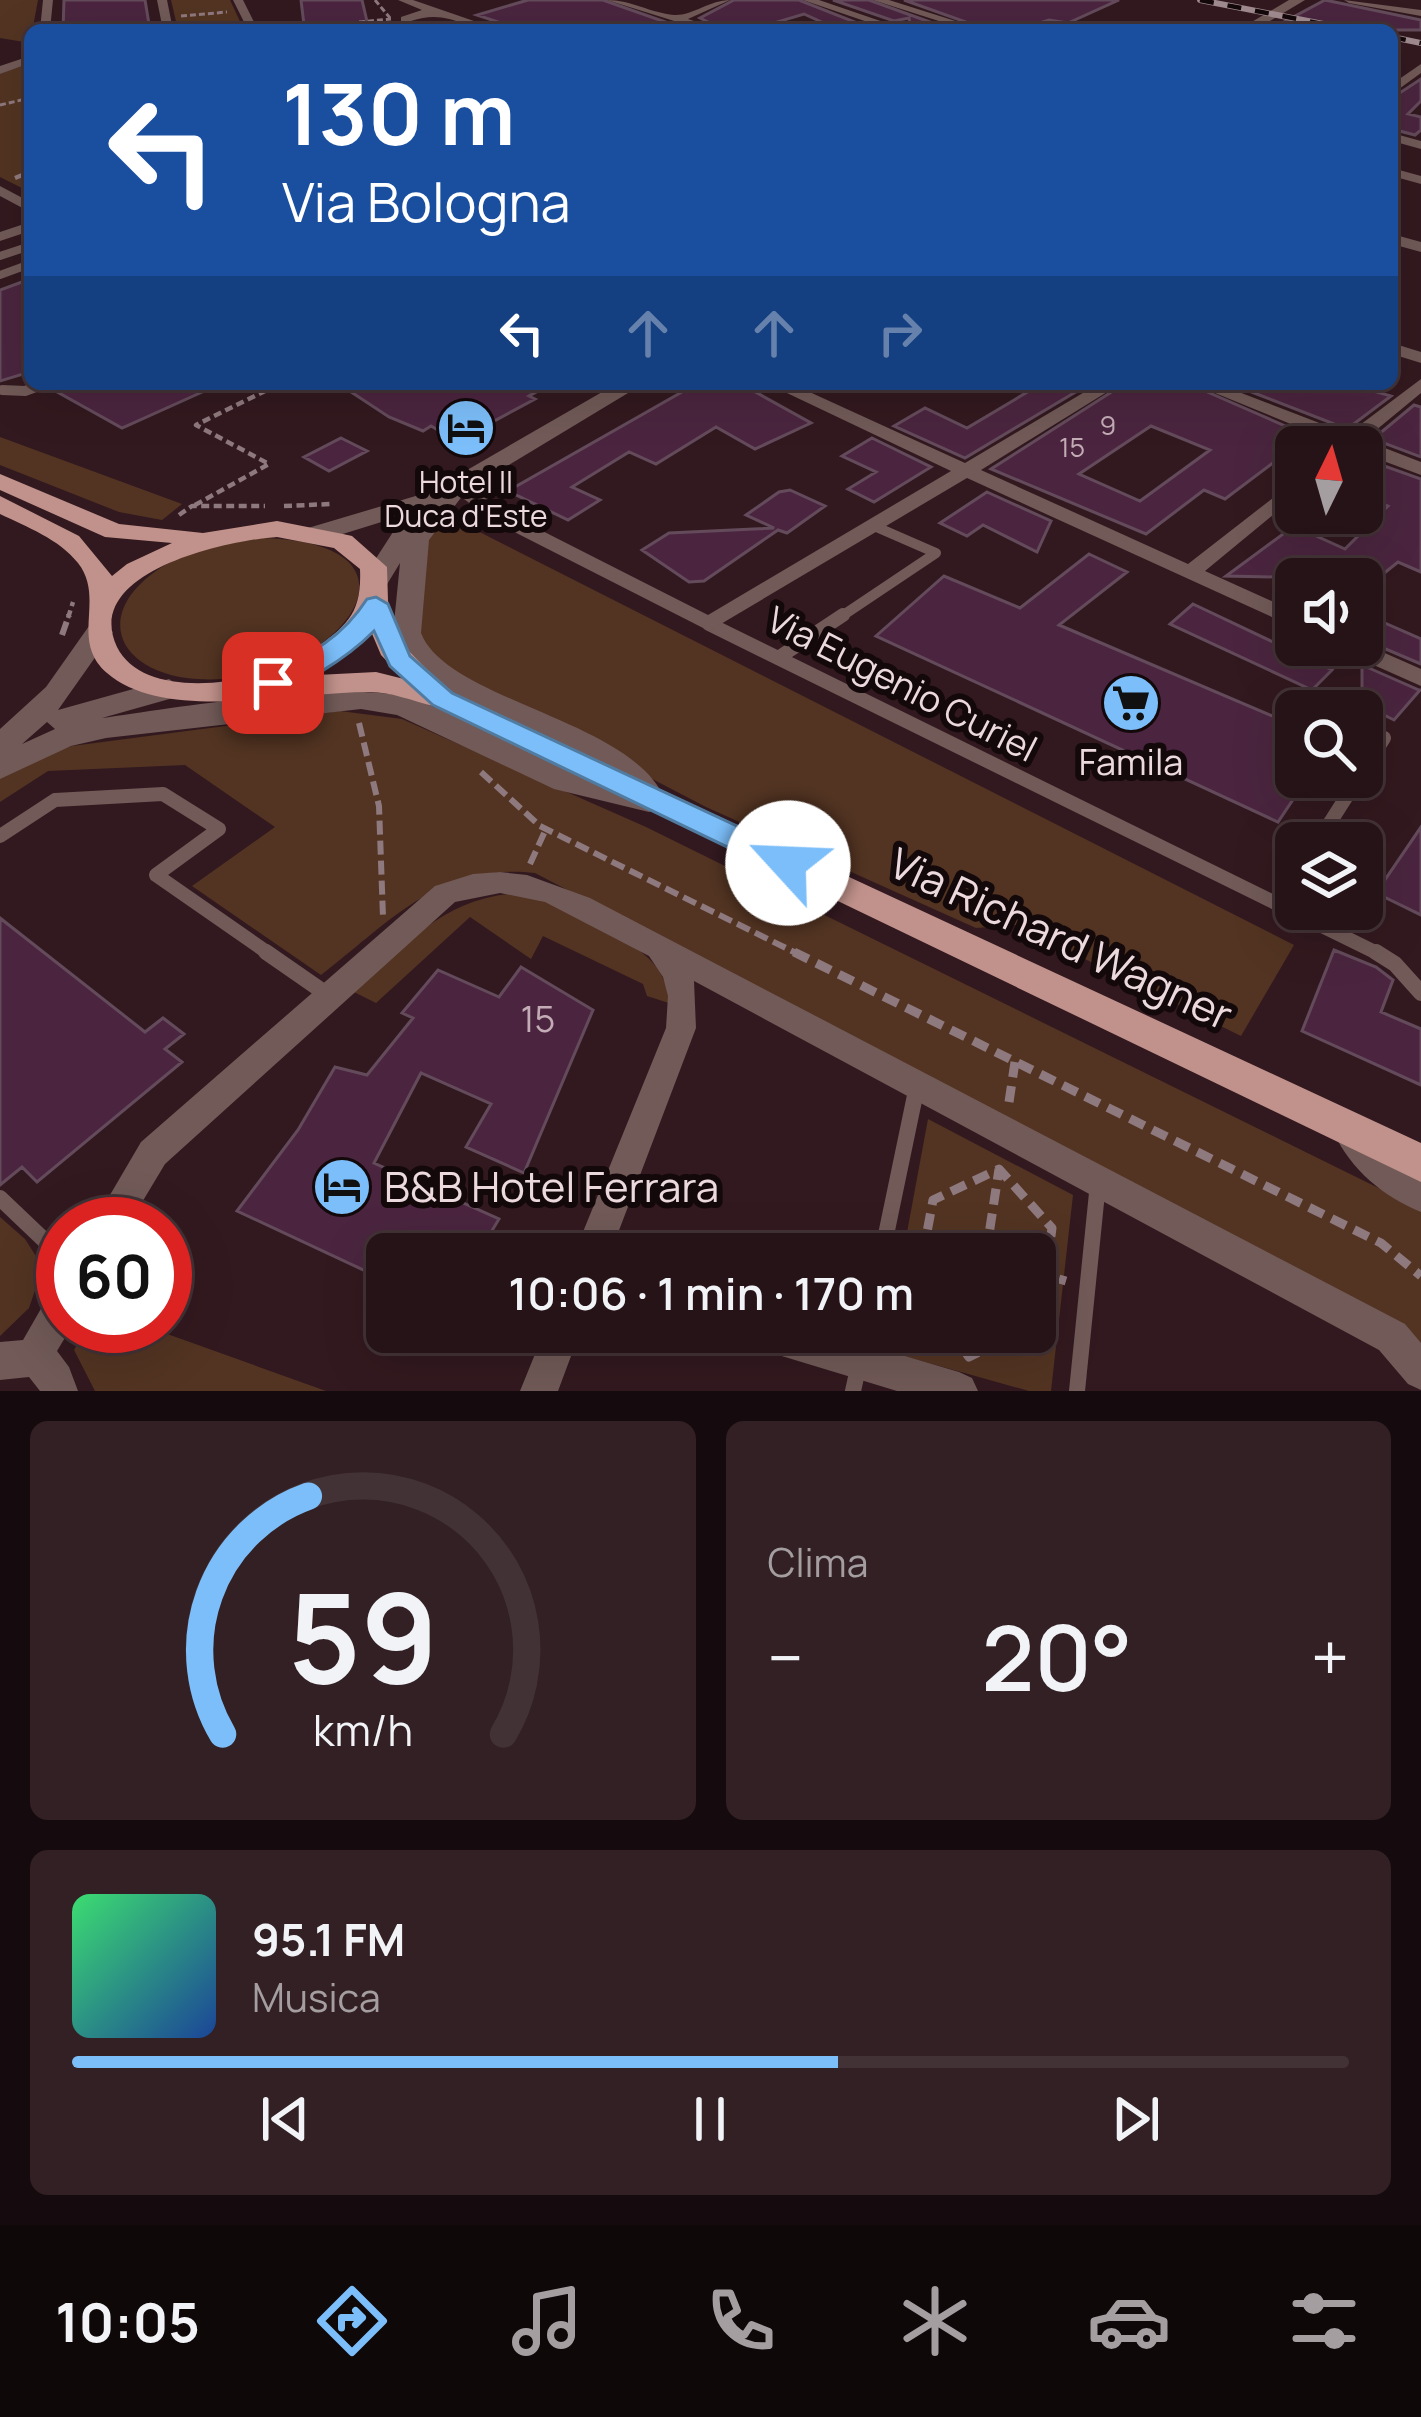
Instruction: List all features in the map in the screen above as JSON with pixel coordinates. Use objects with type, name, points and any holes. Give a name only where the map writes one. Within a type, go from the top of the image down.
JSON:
[{"type":"main road","points":[[0,481],[114,531],[165,536],[277,529],[316,534],[360,554],[376,592],[358,633],[332,656],[301,673],[254,687],[202,692],[169,689],[120,669],[106,655],[103,578],[88,554],[0,505]]},
{"type":"main road","points":[[103,618],[122,584],[148,563],[222,534]]},
{"type":"main road","name":"Via Richard Wagner","points":[[376,592],[399,660],[443,699]]},
{"type":"main road","name":"Via Richard Wagner","points":[[254,687],[376,682],[443,699],[1421,1163]]},
{"type":"street","points":[[162,0],[166,24]]},
{"type":"street","points":[[403,0],[476,24]]},
{"type":"street","points":[[612,0],[694,24]]},
{"type":"street","points":[[677,19],[725,0]]},
{"type":"street","points":[[808,0],[883,24]]},
{"type":"street","points":[[878,0],[959,24]]},
{"type":"street","points":[[1253,24],[1278,6],[1299,0]]},
{"type":"street","points":[[1349,0],[1421,13]]},
{"type":"street","points":[[405,24],[404,19],[432,10]]},
{"type":"street","points":[[16,49],[24,54]]},
{"type":"street","points":[[1406,62],[1421,66]]},
{"type":"street","points":[[1369,426],[1421,384]]},
{"type":"street","points":[[376,592],[406,528],[449,493],[622,390]]},
{"type":"street","points":[[790,390],[1275,611]]},
{"type":"street","points":[[807,398],[819,390]]},
{"type":"street","points":[[710,624],[1101,390]]},
{"type":"street","points":[[1216,390],[1304,426]]},
{"type":"street","points":[[1383,456],[1421,469]]},
{"type":"street","points":[[316,534],[449,493]]},
{"type":"street","name":"Via Eugenio Curiel","points":[[449,493],[470,509],[500,517]]},
{"type":"street","name":"Via Eugenio Curiel","points":[[449,493],[471,495],[500,517],[710,624]]},
{"type":"street","name":"Via Richard Wagner","points":[[449,493],[422,525],[413,548],[407,633],[414,652],[451,681],[588,746],[659,802]]},
{"type":"street","points":[[1190,573],[1275,503]]},
{"type":"street","points":[[0,745],[48,705],[103,618]]},
{"type":"street","points":[[1383,661],[1421,678]]},
{"type":"street","points":[[0,745],[83,712],[169,689]]},
{"type":"street","points":[[0,768],[63,737],[106,728],[375,700],[404,706],[565,782],[659,802]]},
{"type":"street","points":[[126,1197],[153,1153],[328,995],[454,890],[520,884],[550,891],[1392,1337],[1421,1371]]},
{"type":"street","points":[[600,1233],[680,1028],[683,993],[678,976],[655,946]]},
{"type":"street","points":[[1345,1127],[1390,1181],[1421,1196]]},
{"type":"street","points":[[16,1360],[36,1337]]},
{"type":"street","points":[[539,1391],[554,1353]]},
{"type":"street","points":[[831,1353],[959,1391]]},
{"type":"street","points":[[16,1360],[48,1365],[58,1391]]},
{"type":"lane","points":[[778,658],[937,553],[874,526]]},
{"type":"lane","name":"Via Eugenio Curiel","points":[[710,624],[1275,903]]},
{"type":"lane","points":[[0,836],[55,800],[163,794],[219,829],[156,875],[328,995]]},
{"type":"lane","name":"Via Eugenio Curiel","points":[[1332,930],[1383,955],[1421,993]]},
{"type":"lane","points":[[886,1233],[917,1085]]},
{"type":"lane","points":[[1078,1391],[1098,1181]]},
{"type":"lane","points":[[0,1198],[36,1232]]},
{"type":"path","points":[[166,24],[241,5]]},
{"type":"path","points":[[359,22],[391,19]]},
{"type":"path","points":[[192,506],[269,464],[196,425],[267,390]]},
{"type":"path","points":[[374,720],[358,718],[379,806],[378,878],[386,945]]},
{"type":"path","points":[[466,757],[546,829],[1381,1244],[1421,1276]]},
{"type":"path","points":[[520,884],[546,829]]},
{"type":"path","points":[[989,1233],[1016,1060]]},
{"type":"path","points":[[927,1233],[933,1200],[999,1169]]},
{"type":"path","points":[[999,1169],[1052,1228],[1051,1233]]},
{"type":"path","points":[[887,1229],[901,1233]]},
{"type":"path","points":[[1056,1278],[1088,1287]]},
{"type":"shaded area","points":[[0,0],[38,0],[34,24],[24,24],[24,42],[0,38]]},
{"type":"shaded area","points":[[171,0],[230,0],[241,24],[177,24]]},
{"type":"shaded area","points":[[24,66],[24,189],[0,177],[0,74]]},
{"type":"shaded area","points":[[0,437],[182,504],[162,520],[119,512],[0,465]]},
{"type":"shaded area","points":[[448,516],[1294,945],[1241,1036],[1016,925],[976,928],[706,807],[453,675],[419,642],[427,536]]},
{"type":"shaded area","points":[[262,538],[319,546],[350,564],[359,587],[350,614],[326,640],[290,662],[246,676],[197,679],[169,674],[131,652],[122,637],[121,620],[127,601],[141,583],[188,554]]},
{"type":"shaded area","points":[[340,711],[402,719],[646,827],[1421,1209],[1421,1352],[1376,1313],[535,873],[501,872],[444,886],[394,916],[321,975],[192,886],[275,827],[185,765],[48,771],[0,802],[0,776],[30,759],[72,746]]},
{"type":"shaded area","points":[[519,893],[573,912],[632,945],[658,969],[672,1004],[647,996],[643,984],[543,936],[531,959],[470,917],[376,1003],[350,990],[447,914],[493,896]]},
{"type":"shaded area","points":[[928,1119],[1073,1195],[1056,1346],[1056,1233],[907,1233]]},
{"type":"shaded area","points":[[0,1217],[36,1256],[36,1288],[29,1308],[0,1336]]},
{"type":"shaded area","points":[[192,1343],[326,1391],[95,1391],[76,1353],[192,1353]]},
{"type":"shaded area","points":[[893,1353],[1055,1353],[1051,1391],[1029,1391]]},
{"type":"building","points":[[64,0],[145,0],[149,24],[63,24]]},
{"type":"building","points":[[301,0],[362,0],[368,24],[313,24],[304,24]]},
{"type":"building","points":[[528,0],[603,0],[671,24],[504,24],[477,15]]},
{"type":"building","points":[[734,0],[799,0],[860,24],[826,24],[804,14],[770,24],[712,24],[700,18]]},
{"type":"building","points":[[833,0],[869,0],[935,24],[910,24],[909,18],[894,21]]},
{"type":"building","points":[[904,0],[1119,0],[1068,23],[971,24]]},
{"type":"building","points":[[1325,0],[1421,20],[1421,30],[1398,30],[1398,24],[1280,24]]},
{"type":"building","points":[[1421,79],[1421,101],[1408,114],[1421,117],[1421,130],[1415,135],[1398,131],[1398,94]]},
{"type":"building","points":[[24,281],[24,374],[0,381],[0,290]]},
{"type":"building","points":[[54,390],[207,390],[122,428]]},
{"type":"building","points":[[348,390],[540,390],[529,396],[535,399],[457,441],[431,426],[423,431],[389,417]]},
{"type":"building","points":[[685,390],[752,390],[811,423],[755,449],[716,427],[656,464],[629,452],[572,487],[600,500],[568,520],[508,491]]},
{"type":"building","points":[[1031,390],[1079,390],[965,458],[894,426],[925,408],[967,428]]},
{"type":"building","points":[[1115,390],[1203,390],[1285,426],[1275,426],[1275,462],[1225,499],[1204,490],[1146,534],[991,469]],"holes":[[[1151,426],[1210,450],[1140,501],[1079,474]]]},
{"type":"building","points":[[1246,390],[1379,390],[1391,396],[1351,426],[1339,426]]},
{"type":"building","points":[[1414,405],[1421,407],[1421,457],[1383,443],[1383,431]]},
{"type":"building","points":[[341,438],[367,451],[329,471],[304,457]]},
{"type":"building","points":[[872,438],[931,467],[874,502],[848,489],[876,472],[842,456]]},
{"type":"building","points":[[1383,465],[1421,479],[1421,572],[1398,562],[1383,574],[1383,558],[1275,558],[1275,577],[1226,576],[1283,534],[1312,534],[1345,549],[1360,534],[1383,534],[1383,511],[1388,506],[1383,504]]},
{"type":"building","points":[[790,490],[825,506],[787,533],[778,530],[704,581],[689,582],[642,550],[669,533],[774,528],[746,515],[779,492]]},
{"type":"building","points":[[987,492],[1051,521],[1037,552],[983,525],[967,536],[940,523]]},
{"type":"building","name":"Famila","points":[[1089,554],[1127,572],[1059,625],[1275,717],[1275,798],[1294,798],[1278,822],[876,636],[944,576],[1020,608]]},
{"type":"building","points":[[1193,604],[1275,643],[1275,666],[1332,670],[1312,690],[1170,624]]},
{"type":"building","points":[[1383,622],[1421,639],[1421,664],[1383,648]]},
{"type":"building","points":[[1364,666],[1420,690],[1394,720],[1383,714],[1383,690],[1362,690]]},
{"type":"building","points":[[1421,827],[1421,915],[1383,896],[1383,883]]},
{"type":"building","points":[[0,918],[145,1032],[163,1018],[184,1034],[165,1049],[182,1062],[37,1182],[22,1167],[0,1185]]},
{"type":"building","points":[[1334,950],[1376,967],[1393,980],[1381,1012],[1421,1029],[1421,1085],[1302,1031]]},
{"type":"building","points":[[521,967],[593,1010],[524,1173],[466,1147],[491,1104],[421,1073],[374,1163],[499,1219],[491,1233],[366,1233],[366,1271],[237,1211],[298,1130],[335,1067],[367,1075],[413,1018],[402,1013],[438,970],[499,997]]},
{"type":"railway","points":[[1200,0],[1323,24]]},
{"type":"railway","points":[[1398,38],[1421,43]]},
{"type":"place","name":"Hotel Il Duca d'Este","points":[[466,428]]},
{"type":"place","name":"Famila","points":[[1131,703]]},
{"type":"place","name":"B&B Hotel Ferrara","points":[[342,1187]]},
{"type":"route","points":[[273,683],[340,650],[366,624],[376,604],[391,649],[416,679],[443,699],[788,863]]}]
